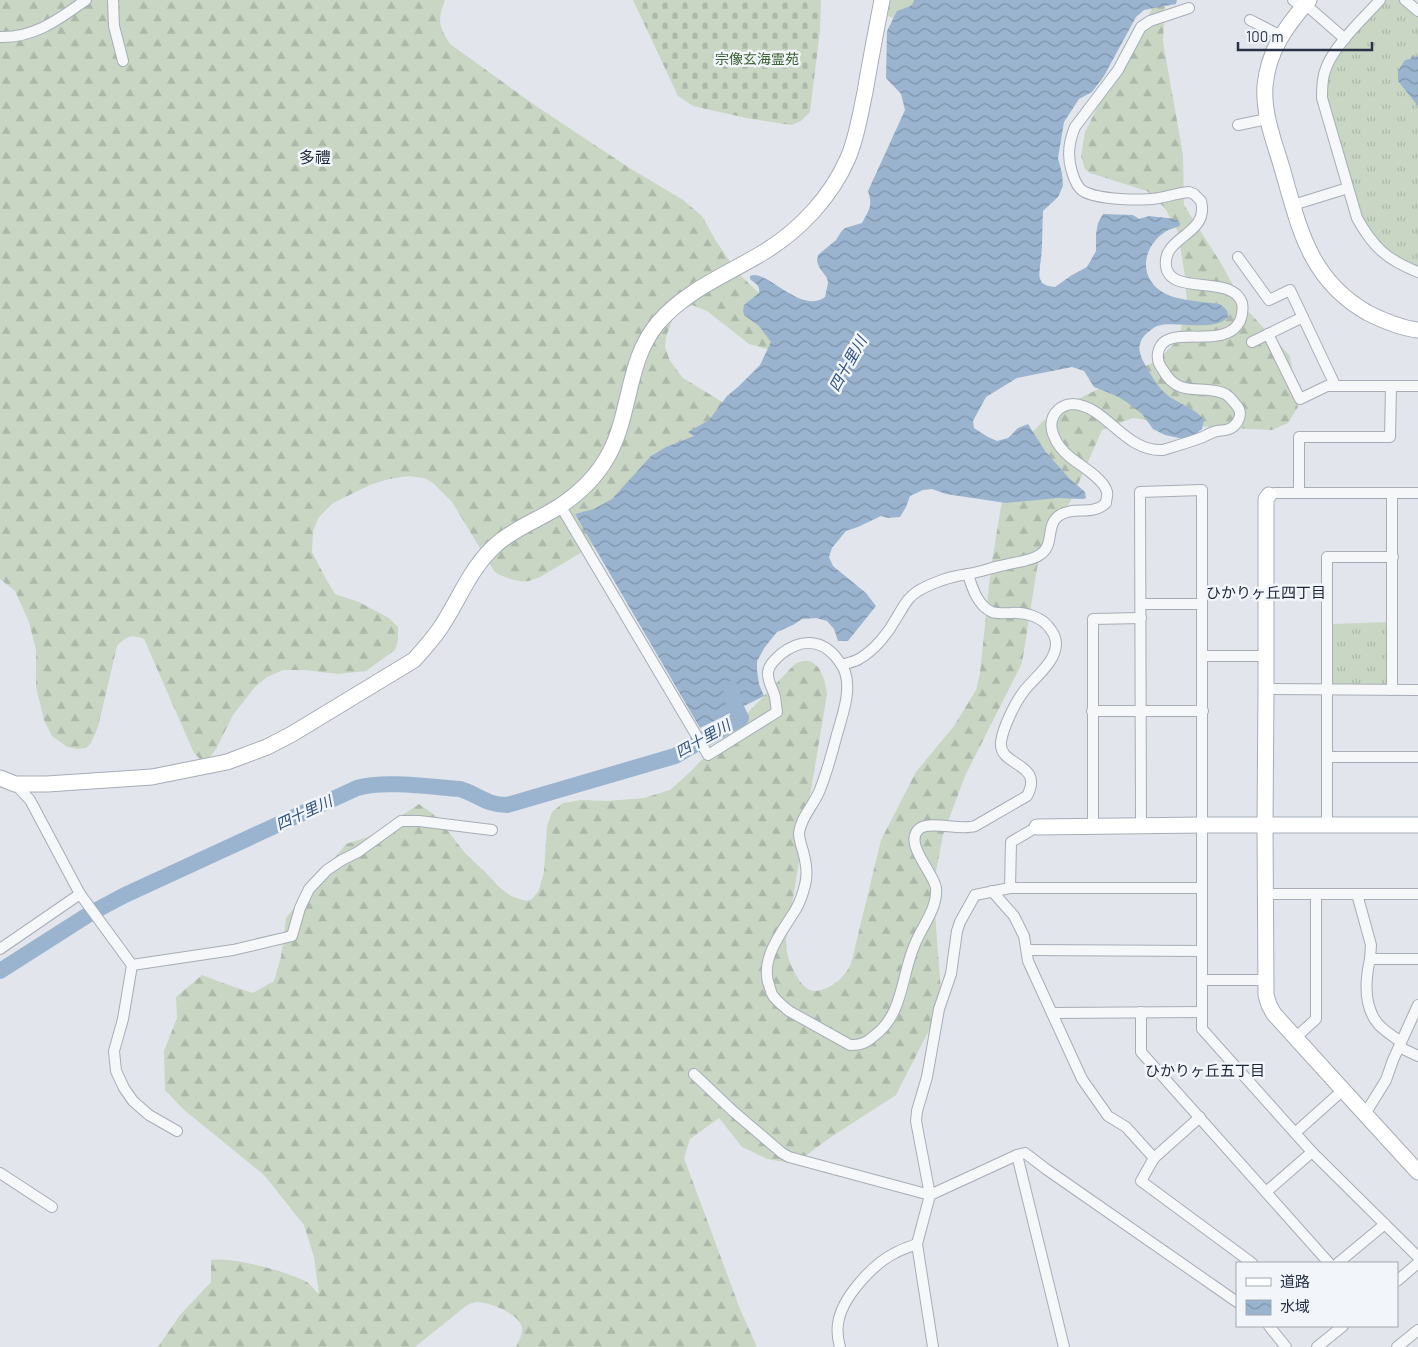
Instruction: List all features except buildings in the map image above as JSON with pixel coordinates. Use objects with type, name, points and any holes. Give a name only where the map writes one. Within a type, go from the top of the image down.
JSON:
[{"type":"street","points":[[0,37],[11,37],[43,29],[86,0]]},
{"type":"street","points":[[112,0],[114,26],[123,61]]},
{"type":"street","points":[[0,778],[15,784],[47,784],[152,777],[228,762],[267,747],[292,734],[414,660],[429,645],[442,627],[481,559],[511,534],[577,493],[589,482],[605,462],[624,416],[642,347],[658,323],[681,300],[766,251],[796,228],[820,205],[837,180],[849,157],[858,129],[882,0]]},
{"type":"street","points":[[1380,0],[1336,50],[1325,70],[1322,98],[1357,218],[1365,233],[1378,249],[1395,263],[1418,272]]},
{"type":"street","points":[[1405,0],[1418,11]]},
{"type":"street","points":[[1345,39],[1302,3],[1280,36],[1273,52],[1266,79],[1265,102],[1267,119],[1304,240],[1326,278],[1341,294],[1377,318],[1395,325],[1418,330]]},
{"type":"street","points":[[842,665],[858,660],[872,650],[890,628],[909,596],[920,589],[956,576],[1028,560],[1040,555],[1046,549],[1051,526],[1059,515],[1078,510],[1090,511],[1102,507],[1106,503],[1107,492],[1104,486],[1064,452],[1055,440],[1052,433],[1053,416],[1062,407],[1067,404],[1073,404],[1090,409],[1127,438],[1148,449],[1156,450],[1163,450],[1216,431],[1224,431],[1235,425],[1239,420],[1239,408],[1226,394],[1182,388],[1167,378],[1158,357],[1160,346],[1169,339],[1223,335],[1232,331],[1241,320],[1242,303],[1235,293],[1222,288],[1180,282],[1168,273],[1166,267],[1167,252],[1189,233],[1199,220],[1203,206],[1201,201],[1189,192],[1146,199],[1106,198],[1092,195],[1084,192],[1074,180],[1069,161],[1071,136],[1118,70],[1141,27],[1150,21],[1189,8]]},
{"type":"street","points":[[1250,20],[1280,36]]},
{"type":"street","points":[[1238,125],[1267,119]]},
{"type":"street","points":[[1293,205],[1348,188]]},
{"type":"street","points":[[1238,257],[1269,300],[1290,290],[1335,386]]},
{"type":"street","points":[[1252,342],[1303,317]]},
{"type":"street","points":[[1268,334],[1300,399],[1327,386],[1418,386]]},
{"type":"street","points":[[1299,493],[1299,437],[1390,437],[1391,386]]},
{"type":"street","points":[[1141,826],[1140,492],[1202,490],[1202,1029],[1312,1152],[1418,1257]]},
{"type":"street","points":[[1418,493],[1275,493],[1269,495],[1266,499],[1265,826],[1266,995],[1269,1005],[1274,1014],[1418,1170]]},
{"type":"street","points":[[1392,493],[1392,690]]},
{"type":"street","points":[[560,505],[708,755],[777,712],[775,697],[768,680],[768,672],[774,660],[783,653],[802,643],[820,645],[828,649],[842,665],[847,685],[842,716],[819,792],[804,816],[799,834],[807,871],[805,884],[797,908],[774,945],[766,975],[773,997],[789,1011],[850,1045],[860,1045],[878,1034],[896,1010],[914,945],[935,902],[936,889],[934,881],[916,848],[918,829],[931,825],[960,828],[975,826],[1027,796],[1030,790],[1031,778],[1028,773],[1005,756],[1001,749],[1001,742],[1019,699],[1048,664],[1055,651],[1054,635],[1049,627],[1035,617],[1021,613],[1002,614],[992,612],[977,597],[968,574]]},
{"type":"street","points":[[1327,825],[1327,557],[1393,557]]},
{"type":"street","points":[[1141,604],[1202,604]]},
{"type":"street","points":[[1093,827],[1093,619],[1141,618]]},
{"type":"street","points":[[1203,656],[1266,656]]},
{"type":"street","points":[[1266,689],[1418,690]]},
{"type":"street","points":[[1092,711],[1202,711]]},
{"type":"street","points":[[1327,757],[1418,757]]},
{"type":"street","points":[[15,784],[30,800],[80,894],[132,965],[123,1019],[114,1051],[116,1071],[133,1101],[150,1115],[177,1131]]},
{"type":"street","points":[[132,965],[233,950],[292,936],[300,908],[309,889],[327,870],[358,852],[401,821],[420,821],[492,830]]},
{"type":"street","points":[[1010,888],[1011,842],[1037,827],[1418,825]]},
{"type":"street","points":[[933,1347],[916,1244],[930,1195],[919,1142],[916,1121],[917,1110],[927,1077],[939,1009],[951,974],[960,922],[975,895],[1010,888],[1202,888]]},
{"type":"street","points":[[992,891],[1014,916],[1024,936],[1028,960],[1082,1079],[1108,1116],[1126,1127],[1154,1158]]},
{"type":"street","points":[[0,949],[80,894]]},
{"type":"street","points":[[1266,894],[1418,894]]},
{"type":"street","points":[[1296,1038],[1316,1019],[1316,894]]},
{"type":"street","points":[[1357,894],[1370,945],[1370,959],[1365,987],[1373,1016],[1400,1045],[1418,1056]]},
{"type":"street","points":[[1027,950],[1202,951]]},
{"type":"street","points":[[1370,959],[1418,959]]},
{"type":"street","points":[[1203,980],[1266,980]]},
{"type":"street","points":[[1366,1114],[1386,1080],[1418,1005]]},
{"type":"street","points":[[1141,1012],[1141,1052],[1327,1262]]},
{"type":"street","points":[[1052,1013],[1202,1012]]},
{"type":"street","points":[[694,1074],[734,1112],[789,1157],[930,1195],[1025,1153],[1236,1301]]},
{"type":"street","points":[[1295,1133],[1343,1090]]},
{"type":"street","points":[[1200,1118],[1154,1158],[1142,1181],[1251,1262]]},
{"type":"street","points":[[1266,1192],[1312,1152]]},
{"type":"street","points":[[1017,1155],[1064,1347]]},
{"type":"street","points":[[0,1173],[52,1208]]},
{"type":"street","points":[[1339,1262],[1385,1224]]},
{"type":"street","points":[[840,1347],[838,1324],[843,1306],[852,1292],[886,1258],[895,1252],[916,1244]]},
{"type":"street","points":[[1398,1280],[1418,1263]]},
{"type":"street","points":[[1270,1327],[1286,1347]]},
{"type":"street","points":[[1317,1347],[1342,1327]]},
{"type":"street","points":[[1397,1347],[1418,1330]]},
{"type":"green space","points":[[0,0],[445,0],[440,23],[443,33],[450,44],[533,104],[628,167],[683,200],[702,216],[716,241],[738,273],[780,317],[770,350],[749,344],[707,311],[692,305],[675,315],[666,337],[665,347],[670,361],[683,378],[765,428],[611,535],[540,577],[529,581],[511,579],[494,571],[452,502],[433,483],[424,478],[409,476],[389,479],[370,485],[333,503],[319,517],[313,531],[312,552],[335,594],[359,602],[389,618],[398,627],[398,640],[395,650],[366,671],[338,674],[283,670],[267,677],[255,687],[233,715],[210,757],[200,759],[194,753],[144,639],[129,637],[117,646],[98,727],[91,743],[86,748],[67,747],[52,736],[44,720],[36,687],[36,650],[29,622],[15,591],[0,579]]},
{"type":"green space","name":"宗像玄海霊苑","points":[[633,0],[821,0],[820,30],[810,112],[801,121],[792,125],[746,118],[693,106],[678,96]]},
{"type":"green space","points":[[874,0],[962,0],[898,20],[884,13]]},
{"type":"green space","points":[[1157,0],[1165,0],[1163,42],[1183,155],[1184,205],[1222,265],[1246,309],[1290,356],[1298,407],[1288,423],[1272,430],[1192,426],[1133,418],[1102,430],[1072,498],[1038,562],[1022,663],[965,776],[943,835],[933,887],[942,1005],[896,1095],[828,1139],[795,1164],[767,1159],[742,1147],[719,1118],[690,1139],[684,1158],[740,1309],[757,1347],[516,1347],[522,1328],[516,1318],[489,1304],[477,1302],[466,1306],[415,1347],[158,1347],[180,1315],[211,1282],[211,1260],[246,1263],[285,1273],[307,1282],[319,1294],[314,1257],[304,1225],[264,1175],[183,1109],[165,1090],[164,1051],[177,1018],[176,997],[202,975],[253,993],[274,981],[281,957],[286,918],[346,844],[371,836],[419,804],[436,816],[465,853],[499,887],[511,896],[527,901],[532,899],[539,890],[544,872],[547,826],[552,812],[563,803],[581,800],[607,801],[644,798],[670,790],[690,772],[795,664],[809,661],[819,668],[827,694],[786,940],[787,952],[799,979],[810,990],[818,991],[827,988],[838,981],[846,972],[851,964],[881,840],[916,772],[954,726],[976,690],[980,673],[991,567],[1002,501],[1018,447],[1043,421],[1080,398],[1156,361],[1175,343],[1181,329],[1187,301],[1185,277],[1178,232],[1165,208],[1147,191],[1090,173],[1085,169],[1081,156],[1085,132],[1105,92]]},
{"type":"green space","points":[[1385,0],[1400,0],[1418,16],[1418,268],[1403,261],[1374,239],[1360,214],[1326,99],[1328,71],[1336,57]]},
{"type":"green space","points":[[1389,622],[1389,683],[1386,685],[1334,686],[1331,682],[1331,624]]},
{"type":"water","points":[[914,0],[1177,0],[1176,4],[1144,10],[1136,17],[1104,76],[1092,92],[1079,99],[1064,122],[1058,158],[1063,186],[1058,197],[1043,211],[1039,275],[1044,284],[1055,287],[1087,267],[1096,251],[1098,223],[1103,214],[1133,215],[1139,219],[1149,216],[1176,219],[1180,226],[1167,231],[1157,239],[1147,255],[1147,272],[1151,281],[1157,288],[1171,296],[1219,304],[1227,311],[1228,317],[1221,322],[1213,324],[1157,326],[1141,340],[1139,350],[1159,387],[1163,392],[1200,416],[1204,420],[1202,429],[1188,440],[1165,435],[1153,429],[1142,414],[1128,403],[1117,396],[1094,387],[1084,371],[1072,367],[1017,378],[986,397],[973,421],[974,428],[997,441],[1008,438],[1018,428],[1028,424],[1045,451],[1069,478],[1085,492],[1086,498],[1058,498],[1006,503],[946,494],[932,489],[923,490],[910,496],[900,517],[888,518],[881,516],[846,531],[832,548],[829,557],[833,566],[866,593],[876,606],[848,641],[838,641],[834,629],[827,621],[816,618],[802,619],[777,632],[757,661],[759,684],[764,696],[700,728],[575,514],[594,509],[612,499],[651,456],[666,447],[694,436],[688,432],[709,420],[727,396],[760,365],[771,342],[759,326],[744,315],[744,305],[759,293],[758,286],[750,279],[750,276],[757,275],[765,278],[805,300],[815,301],[825,297],[828,283],[827,278],[819,267],[818,255],[836,240],[845,228],[862,223],[867,215],[870,200],[868,191],[905,110],[901,94],[886,78],[887,31],[897,11],[913,5]]},
{"type":"water","points":[[1413,55],[1418,56],[1418,106],[1398,81],[1398,71],[1405,60],[1410,59]]},
{"type":"waterway","name":"四十里川","points":[[0,971],[91,913],[125,895],[357,788],[394,784],[460,789],[488,802],[507,805],[675,756],[741,718],[734,704],[731,689]]},
{"type":"district","name":"多禮","points":[[315,157]]},
{"type":"district","name":"ひかりヶ丘四丁目","points":[[1266,593]]},
{"type":"district","name":"ひかりヶ丘五丁目","points":[[1205,1071]]}]
